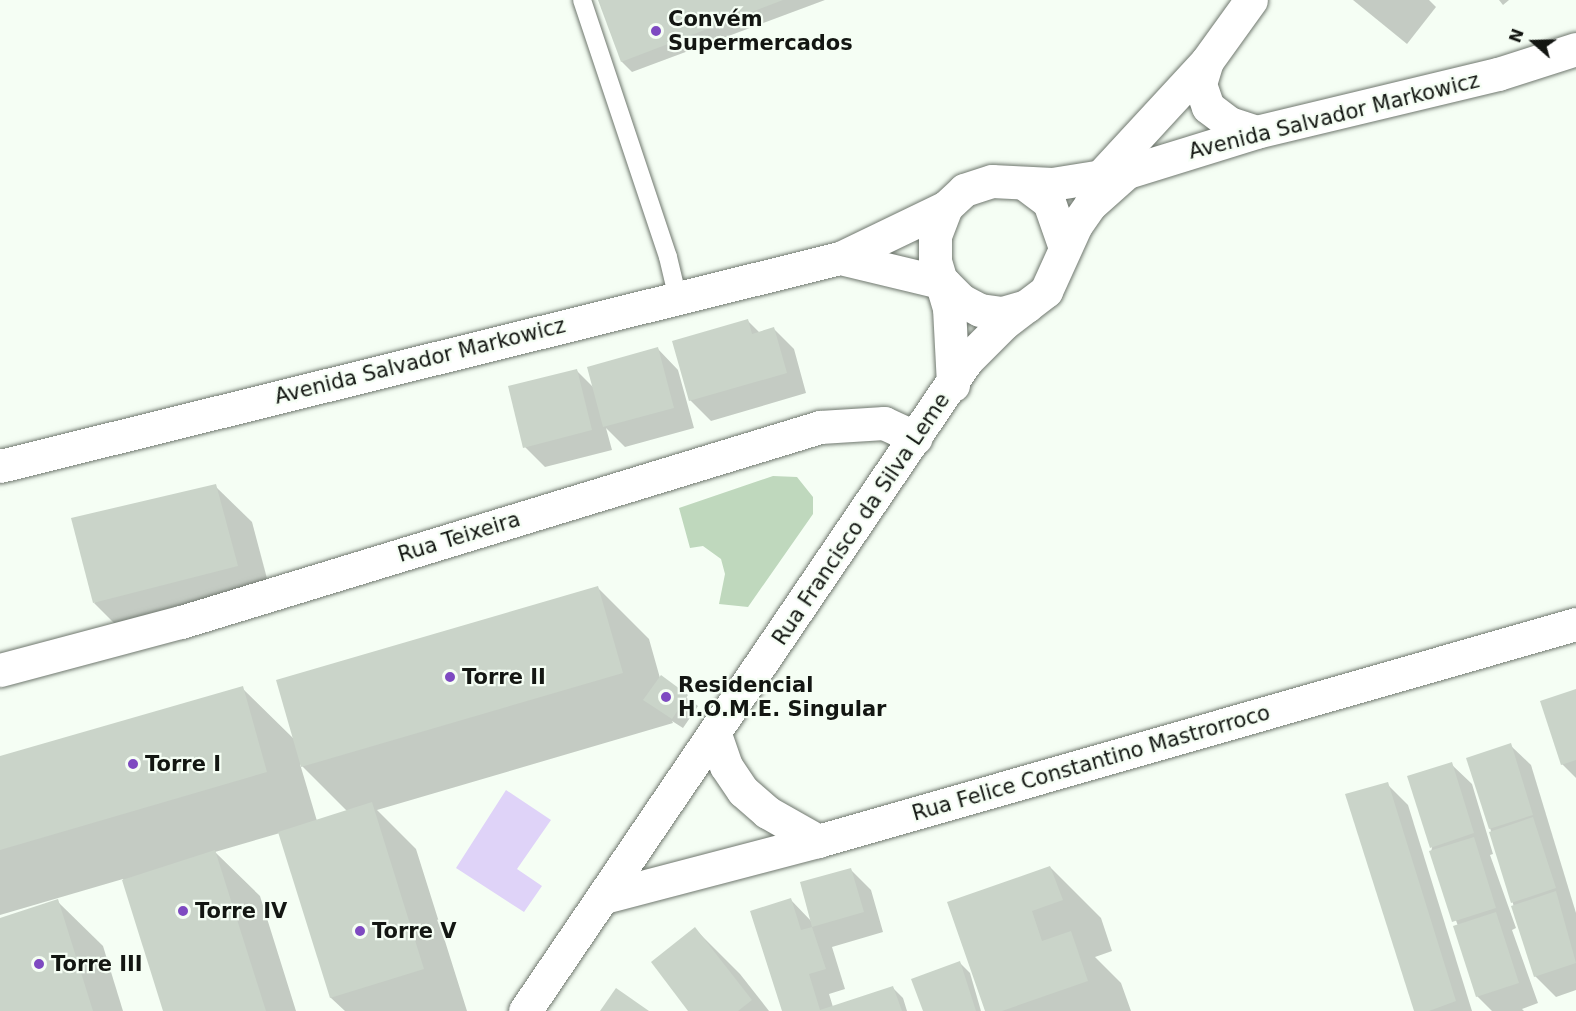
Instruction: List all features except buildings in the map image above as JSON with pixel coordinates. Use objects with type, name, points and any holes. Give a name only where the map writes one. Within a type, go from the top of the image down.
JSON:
[{"type":"street","points":[[840,258],[944,283],[961,300],[980,310],[1002,312],[1027,306],[1046,291],[1062,262],[1064,245],[1090,205],[1207,61],[1251,0]]},
{"type":"street","name":"Avenida Salvador Markowicz","points":[[1113,175],[1256,132],[1498,74],[1576,49]]},
{"type":"street","points":[[1207,61],[1200,84],[1208,107],[1229,123],[1256,132]]},
{"type":"street","points":[[953,385],[952,333],[944,283],[935,261],[935,235],[946,207],[964,190],[992,181],[1024,184],[1113,175]]},
{"type":"street","points":[[1024,184],[1048,202],[1064,245]]},
{"type":"street","name":"Avenida Salvador Markowicz","points":[[0,466],[840,258],[946,207]]},
{"type":"street","name":"Rua Francisco da Silva Leme","points":[[525,1011],[984,341],[1027,306]]},
{"type":"street","name":"Rua Teixeira","points":[[0,670],[181,622],[820,427],[884,423],[916,438]]},
{"type":"street","name":"Rua Felice Constantino Mastrorroco","points":[[604,897],[818,841],[1576,624]]},
{"type":"street","points":[[715,734],[726,766],[743,791],[767,812],[818,841]]},
{"type":"lane","points":[[582,0],[669,257],[678,299]]},
{"type":"green space","points":[[773,476],[797,477],[813,497],[813,514],[748,607],[719,604],[725,574],[721,559],[703,546],[690,548],[679,508]]},
{"type":"shaded area","points":[[506,790],[551,820],[517,869],[542,886],[524,912],[456,868]]},
{"type":"place","name":"Convém Supermercados","points":[[656,31]]},
{"type":"place","name":"Torre II","points":[[450,677]]},
{"type":"place","name":"Residencial H.O.M.E. Singular","points":[[666,697]]},
{"type":"place","name":"Torre I","points":[[133,764]]},
{"type":"place","name":"Torre IV","points":[[183,911]]},
{"type":"place","name":"Torre V","points":[[360,931]]},
{"type":"place","name":"Torre III","points":[[39,964]]}]
